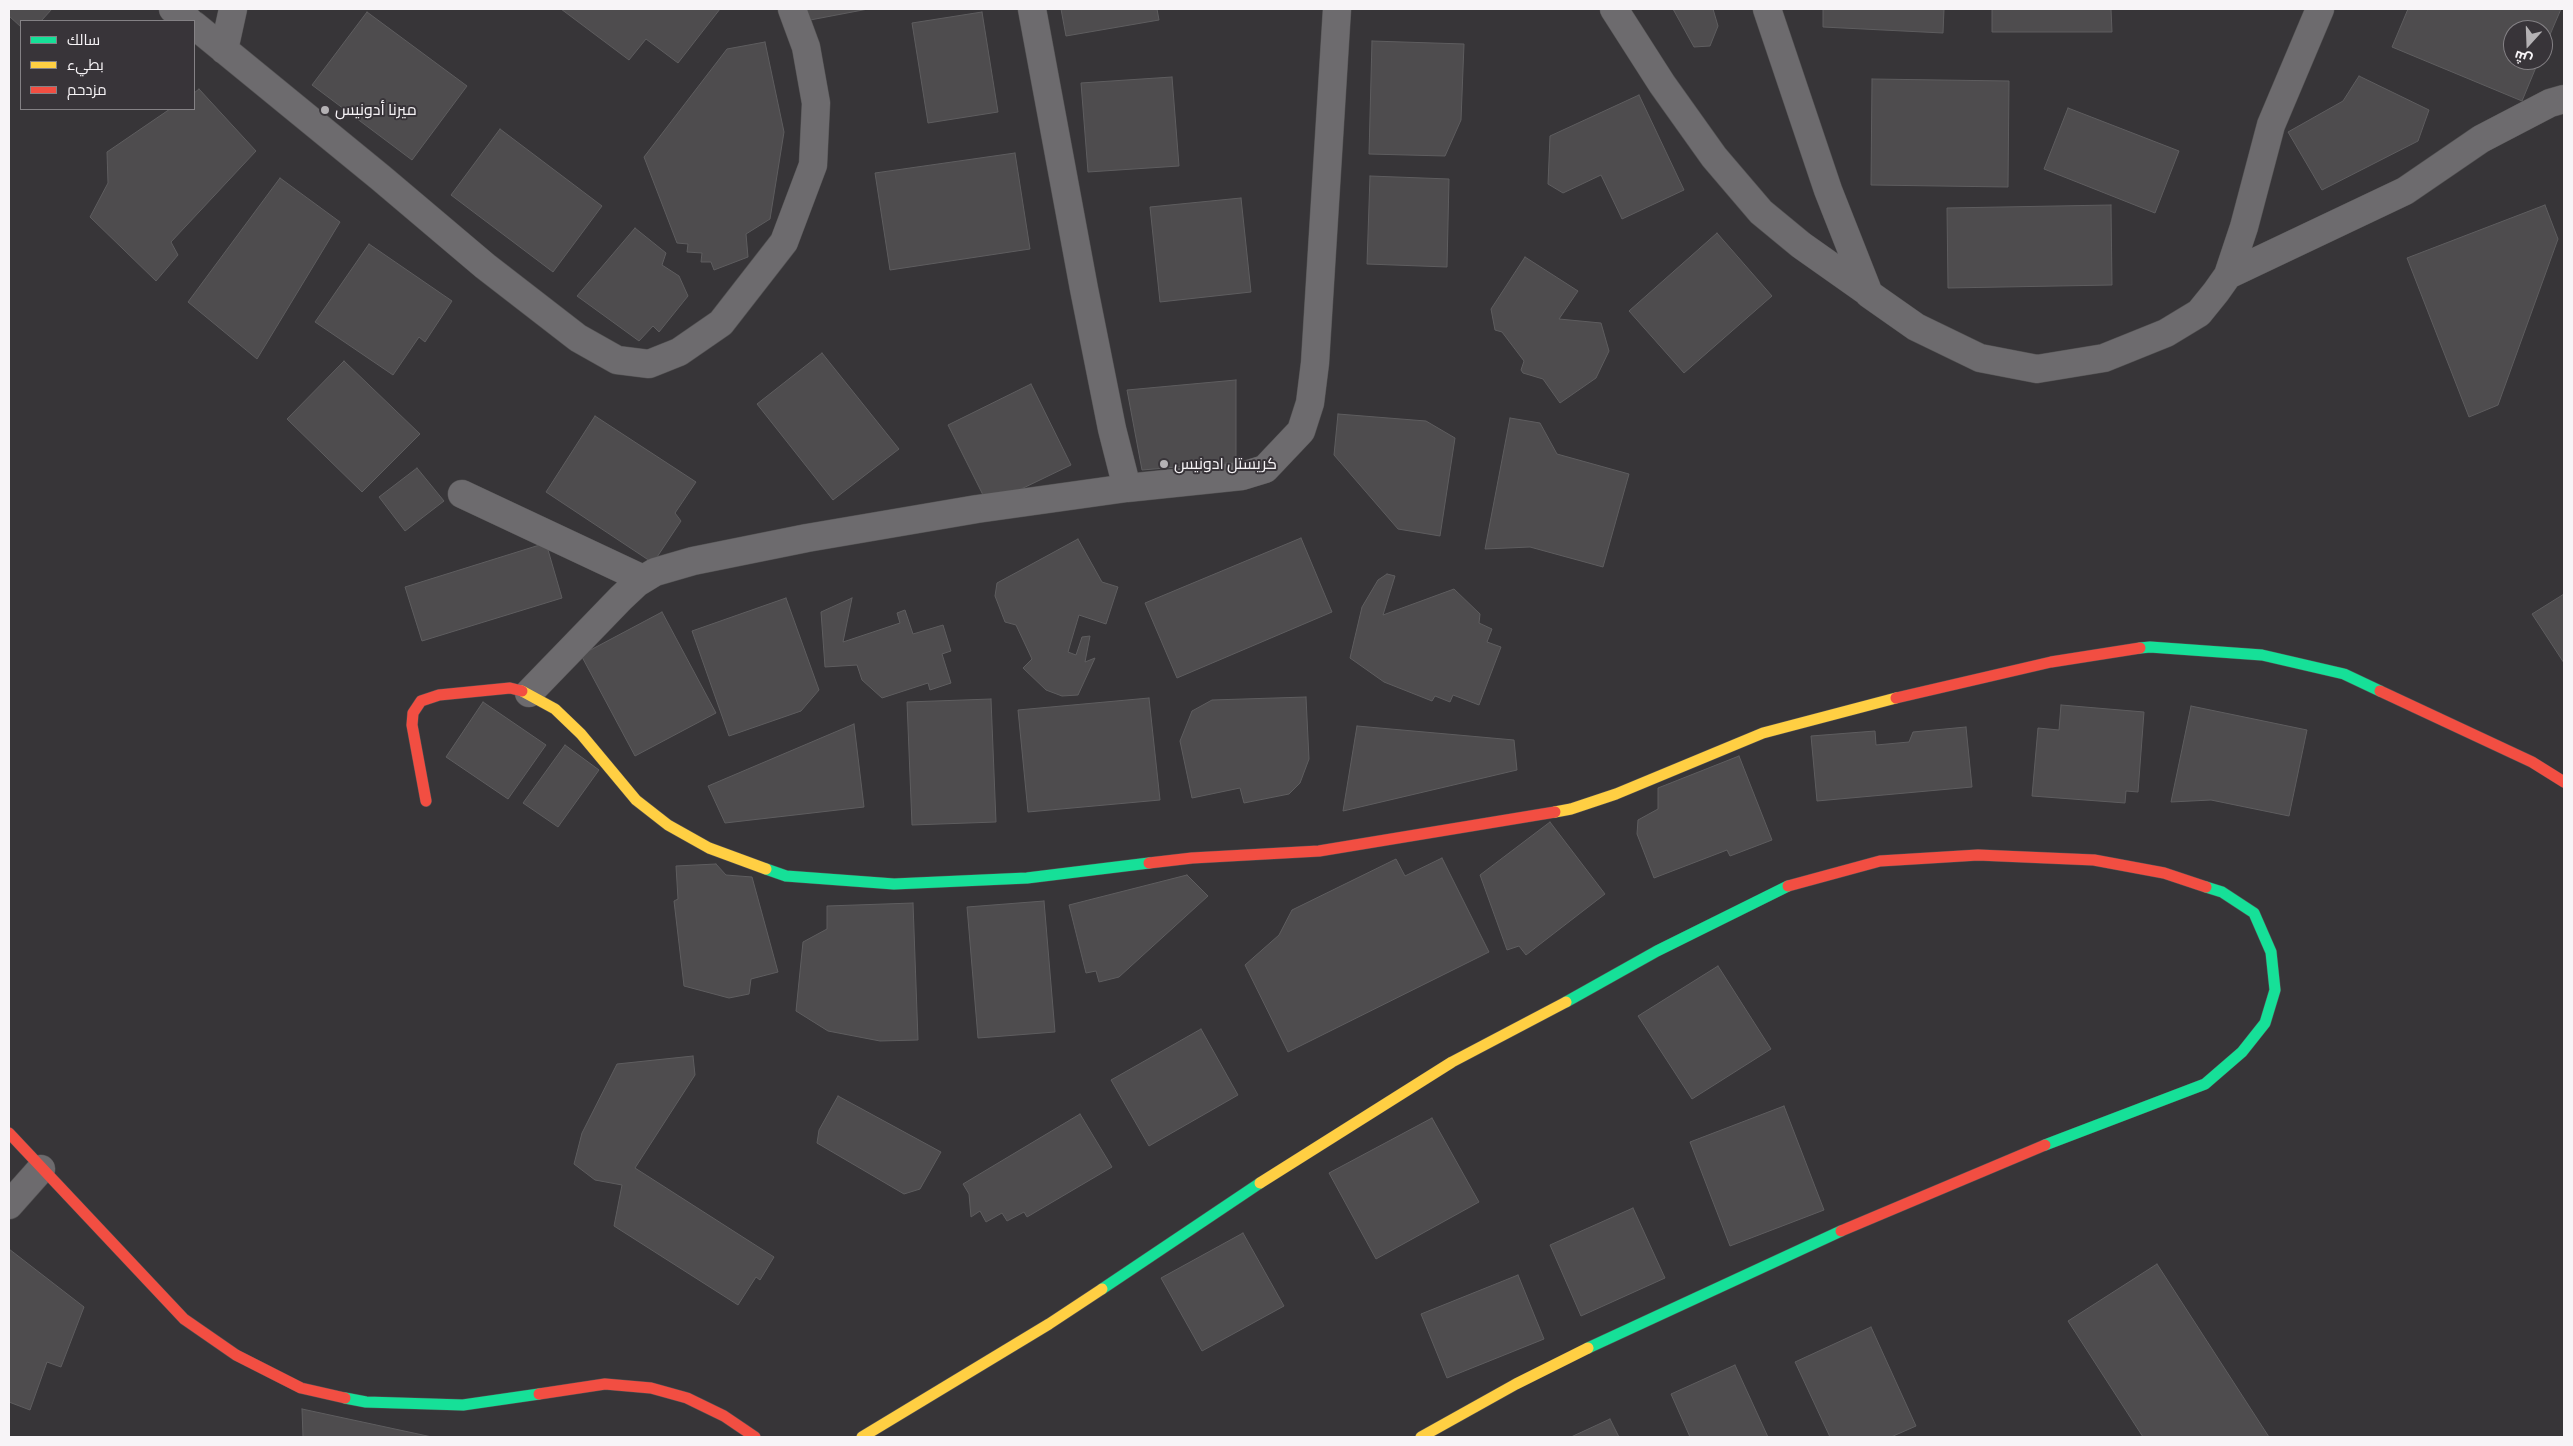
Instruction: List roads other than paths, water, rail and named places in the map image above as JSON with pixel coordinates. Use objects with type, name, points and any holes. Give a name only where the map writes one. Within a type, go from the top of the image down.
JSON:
[{"type":"street","points":[[173,9],[188,20]]},
{"type":"street","points":[[224,50],[233,9]]},
{"type":"street","points":[[195,26],[485,266],[578,338],[617,360],[649,364],[679,352],[721,323],[784,242],[812,165],[816,103],[806,47],[792,9]]},
{"type":"street","points":[[1032,9],[1084,289],[1112,429],[1127,488]]},
{"type":"street","points":[[528,693],[621,598],[643,579],[655,572],[693,561],[807,538],[977,508],[1127,488],[1242,476],[1265,469],[1301,432],[1310,403],[1315,363],[1337,9]]},
{"type":"street","points":[[1614,9],[1662,84],[1714,157],[1761,212],[1801,245],[1916,327],[1980,358],[2037,369],[2104,358],[2166,333],[2200,313],[2228,275],[2244,227],[2271,125],[2320,9]]},
{"type":"street","points":[[1767,9],[1828,190],[1869,294]]},
{"type":"street","points":[[2228,275],[2405,191],[2481,139],[2550,103],[2564,99]]},
{"type":"street","points":[[462,494],[643,579]]},
{"type":"street","points":[[426,801],[412,725],[413,713],[421,701],[439,695],[510,688],[528,693],[555,709],[581,734],[636,800],[668,826],[710,848],[786,876],[830,881],[894,884],[1027,878],[1192,858],[1319,851],[1571,809],[1616,794],[1672,769],[1763,733],[1949,685],[2051,662],[2150,647],[2262,656],[2344,674],[2532,762],[2564,782]]},
{"type":"street","points":[[862,1437],[1049,1324],[1304,1154],[1452,1062],[1537,1019],[1657,951],[1784,887],[1880,861],[1978,855],[2086,859],[2164,873],[2222,892],[2254,913],[2271,952],[2275,990],[2265,1023],[2242,1052],[2205,1084],[2056,1140],[1850,1227],[1588,1348],[1516,1384],[1421,1437]]},
{"type":"street","points":[[9,1134],[184,1319],[236,1355],[301,1388],[366,1402],[416,1406],[463,1405],[605,1384],[650,1388],[687,1398],[724,1416],[755,1437]]},
{"type":"street","points":[[9,1204],[41,1169]]},
{"type":"place","name":"ميرنا أدونيس","points":[[325,110]]},
{"type":"place","name":"كريستل ادونيس","points":[[1164,464]]}]
